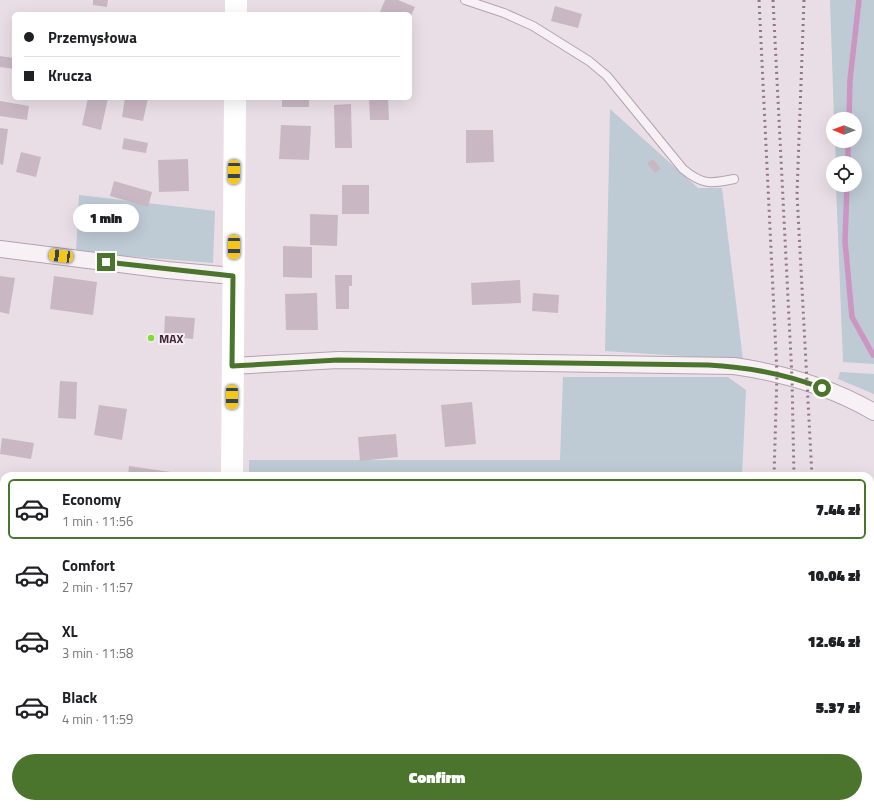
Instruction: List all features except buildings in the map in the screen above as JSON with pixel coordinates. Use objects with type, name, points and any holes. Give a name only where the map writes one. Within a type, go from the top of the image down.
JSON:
[{"type":"main road","points":[[236,0],[236,12]]},
{"type":"main road","points":[[232,472],[235,100]]},
{"type":"street","points":[[0,249],[167,270],[233,276]]},
{"type":"street","points":[[232,366],[346,360],[734,366],[756,369],[807,382],[861,404],[874,412]]},
{"type":"lane","points":[[465,0],[504,13],[533,26],[589,61],[607,76],[684,169],[693,177],[714,184],[734,179]]},
{"type":"shaded area","points":[[830,0],[874,0],[874,364],[843,362],[836,192],[862,192],[862,156],[836,156],[835,148],[862,148],[862,112],[834,112]]},
{"type":"shaded area","points":[[610,109],[698,188],[722,188],[743,360],[605,351]]},
{"type":"shaded area","points":[[79,195],[215,211],[213,263],[76,252]]},
{"type":"shaded area","points":[[840,372],[874,374],[874,394],[838,379]]},
{"type":"shaded area","points":[[563,377],[728,377],[746,390],[742,472],[249,472],[249,460],[560,460]]},
{"type":"waterway","points":[[849,112],[850,80],[859,0]]},
{"type":"waterway","points":[[848,148],[848,156]]},
{"type":"waterway","points":[[847,192],[845,241],[852,317],[873,355]]},
{"type":"railway","points":[[759,0],[777,374],[774,472]]},
{"type":"railway","points":[[773,0],[792,378],[794,472]]},
{"type":"railway","points":[[804,0],[797,194],[812,472]]},
{"type":"place","name":"MAX","points":[[151,338]]},
{"type":"route","points":[[106,262],[219,276],[233,276],[232,366],[338,360],[708,365],[756,369],[807,382],[822,388]]}]
